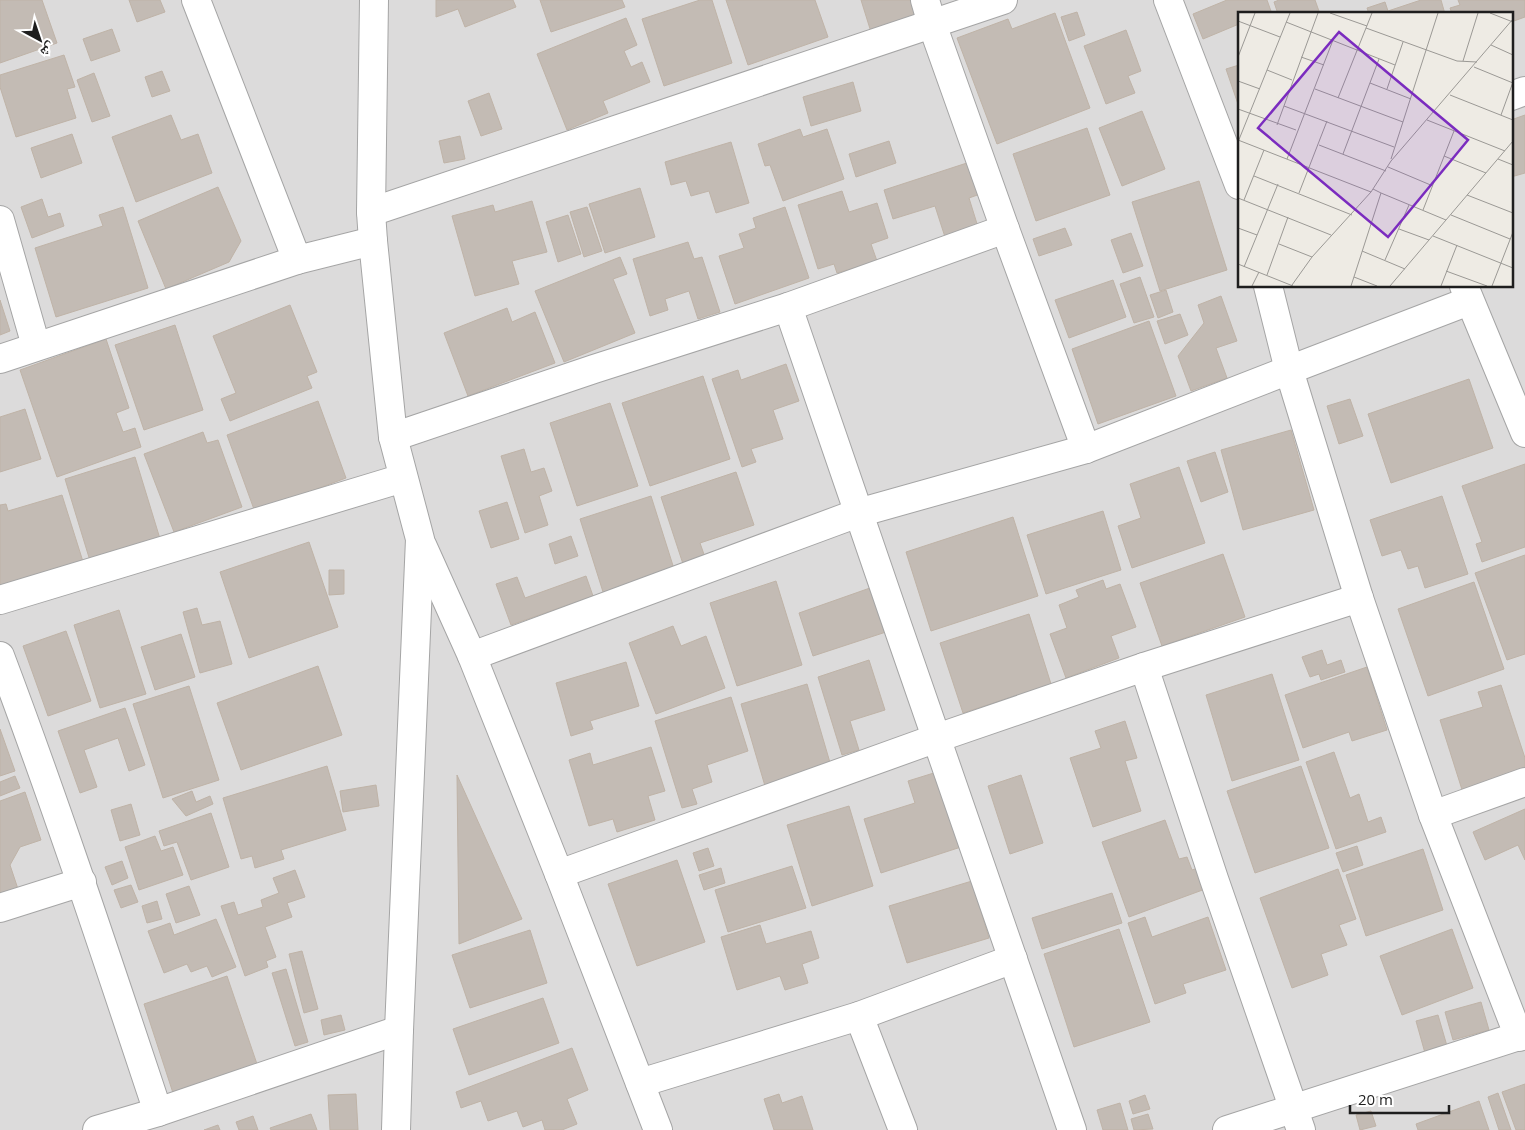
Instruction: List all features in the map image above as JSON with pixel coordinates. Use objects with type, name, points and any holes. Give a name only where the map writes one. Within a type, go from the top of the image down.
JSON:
[{"type":"street","points":[[196,0],[297,260]]},
{"type":"street","points":[[374,0],[371,212],[393,436],[403,478],[420,539],[472,656],[658,1130]]},
{"type":"street","points":[[371,212],[929,12],[1003,0]]},
{"type":"street","points":[[1168,0],[1238,181]]},
{"type":"street","points":[[929,12],[1005,229],[1086,450]]},
{"type":"street","points":[[1512,96],[1525,91]]},
{"type":"street","points":[[0,220],[36,346]]},
{"type":"street","points":[[393,436],[788,307],[1005,229]]},
{"type":"street","points":[[0,359],[297,260],[373,241]]},
{"type":"street","points":[[1227,1130],[1297,1120],[1522,1036],[1433,815],[1359,598],[1289,370],[1268,288]]},
{"type":"street","points":[[472,656],[858,513],[1086,450],[1289,370],[1467,294],[1525,433]]},
{"type":"street","points":[[788,307],[1072,1130]]},
{"type":"street","points":[[0,600],[403,478]]},
{"type":"street","points":[[396,1130],[398,1030],[420,539]]},
{"type":"street","points":[[559,874],[937,738],[1144,667],[1359,598]]},
{"type":"street","points":[[0,656],[82,882],[158,1112]]},
{"type":"street","points":[[1144,667],[1214,879],[1297,1120]]},
{"type":"street","points":[[1433,815],[1525,782]]},
{"type":"street","points":[[0,908],[82,882]]},
{"type":"street","points":[[640,1083],[859,1016],[1013,959]]},
{"type":"street","points":[[859,1016],[903,1130]]},
{"type":"street","points":[[97,1130],[158,1112],[398,1030]]},
{"type":"shaded area","points":[[0,0],[1525,0],[1525,1130],[0,1130]]},
{"type":"building","points":[[0,0],[42,0],[57,43],[0,63]]},
{"type":"building","points":[[129,0],[160,0],[165,12],[137,22]]},
{"type":"building","points":[[436,0],[513,0],[516,7],[465,27],[458,9],[436,17]]},
{"type":"building","points":[[540,0],[622,0],[625,7],[551,32]]},
{"type":"building","points":[[700,0],[712,0],[732,63],[664,86],[642,19]]},
{"type":"building","points":[[726,0],[815,0],[828,37],[748,65]]},
{"type":"building","points":[[861,0],[916,0],[921,16],[871,32]]},
{"type":"building","points":[[1227,0],[1267,0],[1271,12],[1238,12],[1238,24],[1203,39],[1193,14]]},
{"type":"building","points":[[1279,0],[1315,0],[1319,12],[1277,12],[1274,2]]},
{"type":"building","points":[[1421,0],[1441,0],[1444,12],[1368,12],[1367,8],[1385,2],[1388,11]]},
{"type":"building","points":[[1458,0],[1525,0],[1525,17],[1512,22],[1512,12],[1451,12],[1450,8],[1460,5]]},
{"type":"building","points":[[1077,12],[1085,35],[1069,41],[1061,17]]},
{"type":"building","points":[[1055,13],[1090,108],[997,144],[957,38],[1008,19],[1012,29]]},
{"type":"building","points":[[626,18],[637,45],[624,51],[631,67],[642,62],[650,82],[603,101],[608,113],[567,130],[537,54]]},
{"type":"building","points":[[112,29],[120,51],[91,61],[83,39]]},
{"type":"building","points":[[1126,30],[1141,71],[1128,76],[1135,93],[1106,104],[1084,46]]},
{"type":"building","points":[[64,55],[75,87],[67,89],[76,118],[16,137],[0,87],[0,75]]},
{"type":"building","points":[[1238,65],[1238,104],[1226,69]]},
{"type":"building","points":[[162,71],[170,91],[152,97],[145,77]]},
{"type":"building","points":[[94,73],[110,116],[92,122],[77,80]]},
{"type":"building","points":[[853,82],[861,111],[811,126],[803,97]]},
{"type":"building","points":[[489,93],[502,129],[481,136],[468,101]]},
{"type":"building","points":[[1142,111],[1165,169],[1122,186],[1099,128]]},
{"type":"building","points":[[171,115],[181,140],[198,134],[212,173],[136,202],[112,137]]},
{"type":"building","points":[[1525,115],[1525,173],[1512,177],[1512,120]]},
{"type":"building","points":[[1087,128],[1110,195],[1036,221],[1013,154]]},
{"type":"building","points":[[800,129],[803,137],[827,129],[844,179],[783,201],[770,165],[765,166],[758,144]]},
{"type":"building","points":[[72,134],[82,163],[41,178],[31,148]]},
{"type":"building","points":[[460,136],[465,159],[444,163],[439,141]]},
{"type":"building","points":[[889,141],[896,163],[856,177],[849,154]]},
{"type":"building","points":[[731,142],[749,203],[716,213],[709,191],[691,196],[686,181],[671,185],[665,162]]},
{"type":"building","points":[[973,161],[983,193],[969,198],[978,227],[945,237],[935,206],[893,219],[884,190]]},
{"type":"building","points":[[1199,181],[1227,270],[1160,291],[1132,202]]},
{"type":"building","points":[[218,187],[241,241],[229,262],[166,289],[138,221]]},
{"type":"building","points":[[640,188],[655,237],[605,253],[589,204]]},
{"type":"building","points":[[842,191],[849,212],[877,203],[888,238],[871,244],[877,261],[837,273],[834,264],[818,269],[798,205]]},
{"type":"building","points":[[42,199],[48,217],[60,213],[64,226],[32,238],[21,207]]},
{"type":"building","points":[[532,201],[547,252],[512,261],[519,284],[475,296],[452,216],[493,205],[495,212]]},
{"type":"building","points":[[123,207],[148,288],[56,317],[35,248],[103,226],[99,215]]},
{"type":"building","points":[[587,207],[602,251],[584,257],[570,212]]},
{"type":"building","points":[[785,207],[809,278],[735,304],[719,256],[744,248],[739,234],[756,228],[753,218]]},
{"type":"building","points":[[568,215],[581,254],[558,262],[546,222]]},
{"type":"building","points":[[1065,228],[1072,245],[1039,256],[1033,239]]},
{"type":"building","points":[[1131,233],[1143,266],[1123,273],[1111,240]]},
{"type":"building","points":[[688,242],[694,259],[702,257],[720,312],[698,319],[689,291],[665,299],[668,310],[650,316],[633,259]]},
{"type":"building","points":[[620,257],[627,274],[613,279],[635,333],[564,362],[535,291]]},
{"type":"building","points":[[1140,277],[1154,317],[1134,323],[1120,284]]},
{"type":"building","points":[[1113,280],[1126,317],[1069,338],[1055,300]]},
{"type":"building","points":[[1166,290],[1173,312],[1158,318],[1150,295]]},
{"type":"building","points":[[1221,296],[1237,341],[1216,348],[1227,378],[1191,391],[1178,356],[1204,323],[1198,305]]},
{"type":"building","points":[[0,300],[10,331],[0,335]]},
{"type":"building","points":[[290,305],[317,372],[307,376],[312,388],[230,421],[221,399],[236,393],[213,336]]},
{"type":"building","points":[[507,308],[512,322],[535,312],[555,363],[468,396],[444,333]]},
{"type":"building","points":[[1180,314],[1188,335],[1165,344],[1157,321]]},
{"type":"building","points":[[1149,321],[1176,396],[1098,424],[1072,349]]},
{"type":"building","points":[[175,325],[203,410],[144,430],[115,345]]},
{"type":"building","points":[[106,339],[129,408],[116,413],[123,432],[135,428],[141,447],[57,477],[20,370]]},
{"type":"building","points":[[786,364],[799,401],[773,410],[783,439],[751,449],[756,462],[742,467],[712,379],[738,370],[741,380]]},
{"type":"building","points":[[703,376],[730,459],[650,486],[622,403]]},
{"type":"building","points":[[1469,379],[1493,448],[1391,483],[1368,414]]},
{"type":"building","points":[[1350,399],[1363,436],[1339,444],[1327,406]]},
{"type":"building","points":[[318,401],[346,478],[255,512],[227,435]]},
{"type":"building","points":[[610,403],[638,486],[577,506],[550,423]]},
{"type":"building","points":[[25,409],[41,459],[0,472],[0,417]]},
{"type":"building","points":[[1291,430],[1314,510],[1243,530],[1221,450]]},
{"type":"building","points":[[203,432],[207,443],[218,440],[242,507],[174,532],[144,454]]},
{"type":"building","points":[[524,449],[531,472],[544,468],[552,491],[539,496],[548,525],[525,533],[501,456]]},
{"type":"building","points":[[1215,452],[1228,492],[1201,502],[1187,461]]},
{"type":"building","points":[[135,457],[161,542],[91,564],[65,479]]},
{"type":"building","points":[[1525,464],[1525,547],[1482,562],[1476,544],[1482,542],[1462,486]]},
{"type":"building","points":[[1179,467],[1205,543],[1132,568],[1118,526],[1141,518],[1130,484]]},
{"type":"building","points":[[736,472],[754,525],[700,543],[707,563],[685,570],[661,497]]},
{"type":"building","points":[[62,495],[85,568],[0,587],[0,505],[6,504],[8,511]]},
{"type":"building","points":[[651,496],[675,572],[604,595],[580,519]]},
{"type":"building","points":[[1442,496],[1468,574],[1425,588],[1418,566],[1408,569],[1401,550],[1382,556],[1370,520]]},
{"type":"building","points":[[507,502],[519,539],[491,548],[479,511]]},
{"type":"building","points":[[1103,511],[1121,570],[1046,594],[1027,535]]},
{"type":"building","points":[[1013,517],[1038,596],[931,631],[906,552]]},
{"type":"building","points":[[571,536],[578,556],[555,564],[549,544]]},
{"type":"building","points":[[309,542],[338,627],[249,658],[220,572]]},
{"type":"building","points":[[1223,554],[1245,617],[1162,646],[1140,583]]},
{"type":"building","points":[[1525,555],[1525,654],[1507,660],[1475,573]]},
{"type":"building","points":[[329,570],[344,570],[344,594],[329,595]]},
{"type":"building","points":[[586,576],[593,596],[511,625],[496,584],[517,577],[525,598]]},
{"type":"building","points":[[1103,580],[1106,589],[1120,584],[1136,627],[1111,636],[1119,658],[1066,678],[1050,634],[1067,628],[1059,605],[1079,597],[1076,590]]},
{"type":"building","points":[[776,581],[802,665],[737,686],[710,603]]},
{"type":"building","points":[[1474,582],[1504,669],[1428,696],[1398,609]]},
{"type":"building","points":[[870,588],[886,632],[813,656],[799,613]]},
{"type":"building","points":[[197,608],[202,625],[220,621],[232,664],[200,673],[183,612]]},
{"type":"building","points":[[119,610],[146,694],[100,708],[74,625]]},
{"type":"building","points":[[1029,614],[1051,684],[963,713],[940,643]]},
{"type":"building","points":[[673,626],[681,646],[706,636],[725,688],[656,714],[629,643]]},
{"type":"building","points":[[66,631],[91,701],[48,716],[23,646]]},
{"type":"building","points":[[181,634],[195,677],[155,690],[141,647]]},
{"type":"building","points":[[1322,650],[1327,665],[1341,660],[1345,672],[1321,680],[1319,674],[1310,677],[1302,657]]},
{"type":"building","points":[[869,660],[885,710],[850,721],[859,750],[842,755],[818,677]]},
{"type":"building","points":[[626,662],[639,706],[590,721],[593,729],[571,736],[556,683]]},
{"type":"building","points":[[318,666],[342,735],[241,770],[217,703]]},
{"type":"building","points":[[1367,667],[1387,730],[1352,741],[1349,732],[1303,748],[1285,695]]},
{"type":"building","points":[[1272,674],[1299,760],[1232,781],[1206,695]]},
{"type":"building","points":[[807,684],[831,766],[765,786],[741,704]]},
{"type":"building","points":[[1501,685],[1525,758],[1525,776],[1464,796],[1440,720],[1483,707],[1478,692]]},
{"type":"building","points":[[189,686],[219,780],[163,798],[133,704]]},
{"type":"building","points":[[731,697],[748,751],[707,765],[712,782],[692,789],[697,804],[682,808],[655,721]]},
{"type":"building","points":[[125,708],[145,765],[129,771],[118,738],[84,750],[97,787],[80,793],[58,731]]},
{"type":"building","points":[[1125,721],[1137,758],[1125,761],[1141,811],[1093,827],[1070,758],[1101,748],[1095,731]]},
{"type":"building","points":[[0,729],[15,771],[0,776]]},
{"type":"building","points":[[651,747],[665,791],[648,796],[655,820],[617,832],[613,819],[589,826],[569,760],[590,753],[593,765]]},
{"type":"building","points":[[1334,752],[1350,798],[1359,794],[1368,822],[1381,817],[1386,832],[1336,849],[1306,762]]},
{"type":"building","points":[[327,766],[346,830],[281,850],[284,859],[255,868],[252,856],[241,859],[223,798]]},
{"type":"building","points":[[1301,766],[1329,848],[1255,873],[1227,791]]},
{"type":"building","points":[[937,772],[961,847],[881,873],[864,819],[915,803],[908,781]]},
{"type":"building","points":[[457,775],[522,919],[459,944]]},
{"type":"building","points":[[1021,775],[1043,843],[1010,854],[988,786]]},
{"type":"building","points":[[15,776],[20,788],[0,796],[0,782]]},
{"type":"building","points":[[376,785],[379,806],[343,812],[340,791]]},
{"type":"building","points":[[192,791],[196,802],[210,796],[213,804],[186,816],[172,799]]},
{"type":"building","points":[[25,792],[41,840],[20,847],[10,865],[18,889],[0,895],[0,801]]},
{"type":"building","points":[[131,804],[140,835],[120,841],[111,810]]},
{"type":"building","points":[[849,806],[873,886],[812,906],[787,825]]},
{"type":"building","points":[[1525,809],[1525,860],[1518,845],[1485,860],[1473,832]]},
{"type":"building","points":[[211,813],[229,867],[191,880],[177,842],[164,846],[159,831]]},
{"type":"building","points":[[1165,820],[1179,859],[1187,857],[1192,870],[1201,867],[1208,888],[1129,917],[1102,842]]},
{"type":"building","points":[[155,836],[161,851],[173,847],[183,875],[139,890],[125,847]]},
{"type":"building","points":[[1357,846],[1363,865],[1343,872],[1336,853]]},
{"type":"building","points":[[708,848],[714,866],[699,871],[693,853]]},
{"type":"building","points":[[1423,849],[1443,910],[1366,936],[1346,875]]},
{"type":"building","points":[[677,860],[705,942],[637,966],[608,884]]},
{"type":"building","points":[[122,861],[128,878],[112,885],[105,867]]},
{"type":"building","points":[[792,866],[806,908],[728,932],[715,890]]},
{"type":"building","points":[[721,868],[725,883],[704,890],[699,875]]},
{"type":"building","points":[[1338,869],[1356,919],[1339,925],[1347,945],[1321,954],[1328,975],[1292,988],[1260,898]]},
{"type":"building","points":[[295,870],[305,897],[287,903],[292,917],[265,927],[276,957],[266,961],[268,967],[245,976],[221,906],[234,902],[238,915],[263,907],[261,900],[279,893],[273,878]]},
{"type":"building","points":[[972,881],[989,938],[907,963],[889,906]]},
{"type":"building","points":[[131,885],[138,902],[121,908],[114,890]]},
{"type":"building","points":[[189,886],[200,915],[176,923],[166,894]]},
{"type":"building","points":[[1112,893],[1122,923],[1042,949],[1032,918]]},
{"type":"building","points":[[157,901],[162,919],[147,923],[142,906]]},
{"type":"building","points":[[1145,917],[1152,937],[1208,917],[1226,970],[1183,984],[1186,993],[1155,1004],[1128,923]]},
{"type":"building","points":[[216,919],[236,967],[212,977],[207,966],[191,972],[187,964],[164,973],[148,931],[170,923],[174,935]]},
{"type":"building","points":[[760,925],[766,944],[811,931],[819,958],[802,964],[808,983],[785,990],[780,976],[737,990],[721,937]]},
{"type":"building","points":[[1119,929],[1150,1022],[1074,1047],[1044,954]]},
{"type":"building","points":[[1452,929],[1473,988],[1402,1015],[1380,956]]},
{"type":"building","points":[[530,930],[547,983],[470,1008],[452,955]]},
{"type":"building","points":[[302,951],[318,1009],[304,1013],[289,954]]},
{"type":"building","points":[[286,969],[308,1042],[295,1046],[272,973]]},
{"type":"building","points":[[227,976],[258,1067],[174,1096],[144,1004]]},
{"type":"building","points":[[543,998],[559,1043],[469,1075],[453,1029]]},
{"type":"building","points":[[1481,1002],[1489,1030],[1453,1040],[1445,1012]]},
{"type":"building","points":[[341,1015],[345,1030],[324,1035],[321,1020]]},
{"type":"building","points":[[1438,1015],[1447,1046],[1425,1053],[1416,1021]]},
{"type":"building","points":[[572,1048],[588,1090],[567,1099],[577,1124],[562,1130],[545,1130],[542,1120],[523,1127],[517,1111],[488,1121],[481,1101],[461,1108],[456,1092]]},
{"type":"building","points":[[1525,1084],[1525,1130],[1516,1130],[1502,1092]]},
{"type":"building","points":[[1498,1093],[1511,1130],[1499,1130],[1488,1097]]},
{"type":"building","points":[[356,1094],[358,1130],[330,1130],[328,1095]]},
{"type":"building","points":[[779,1094],[782,1103],[802,1096],[813,1130],[774,1130],[764,1099]]},
{"type":"building","points":[[1145,1095],[1150,1109],[1133,1114],[1129,1101]]},
{"type":"building","points":[[1479,1101],[1489,1130],[1418,1130],[1416,1124]]},
{"type":"building","points":[[1120,1103],[1128,1130],[1103,1130],[1097,1110]]},
{"type":"building","points":[[1371,1111],[1376,1126],[1360,1130],[1356,1115]]},
{"type":"building","points":[[311,1114],[317,1130],[271,1130],[270,1128]]},
{"type":"building","points":[[1148,1114],[1153,1129],[1134,1130],[1131,1119]]},
{"type":"building","points":[[253,1116],[258,1130],[239,1130],[236,1122]]},
{"type":"building","points":[[218,1125],[220,1130],[204,1130]]}]
